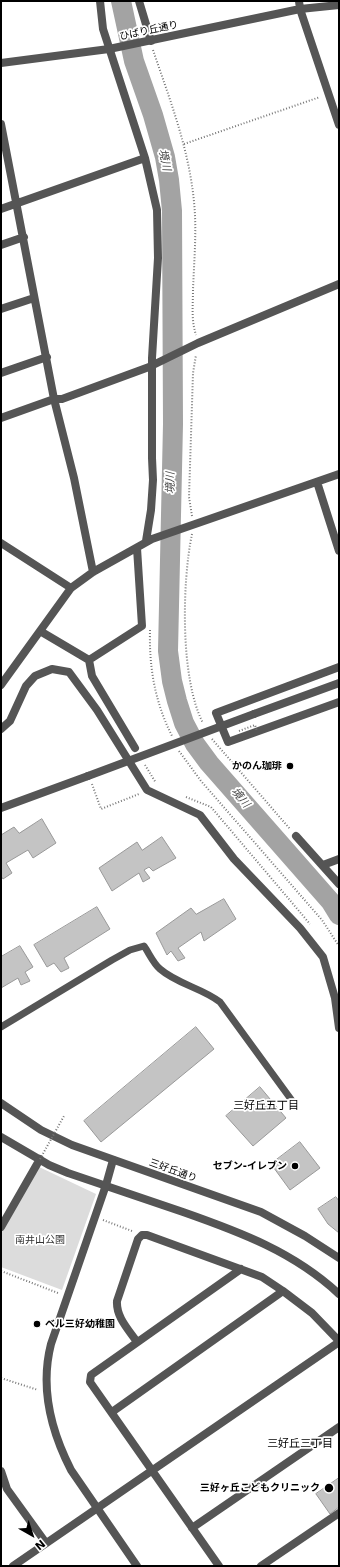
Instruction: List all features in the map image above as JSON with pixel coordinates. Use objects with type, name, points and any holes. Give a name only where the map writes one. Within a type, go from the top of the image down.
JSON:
[{"type":"street","points":[[100,1],[103,29],[145,158],[157,210],[158,258],[152,365],[152,458],[154,480],[149,540]]},
{"type":"street","points":[[139,1],[150,41]]},
{"type":"street","points":[[300,5],[339,125]]},
{"type":"street","name":"ひばり丘通り","points":[[1,63],[109,49],[150,41],[300,5],[339,5]]},
{"type":"street","points":[[1,124],[54,399],[74,478],[93,572]]},
{"type":"street","points":[[1,209],[145,158]]},
{"type":"street","points":[[1,244],[24,237]]},
{"type":"street","points":[[1,418],[54,399],[62,399],[152,365],[198,343],[339,284]]},
{"type":"street","points":[[1,309],[34,298]]},
{"type":"street","points":[[1,374],[47,357]]},
{"type":"street","points":[[1,685],[71,588],[93,572],[149,540],[339,474]]},
{"type":"street","points":[[317,482],[339,551]]},
{"type":"street","points":[[1,543],[71,588]]},
{"type":"street","points":[[89,660],[142,626],[137,548]]},
{"type":"street","points":[[40,631],[89,660],[92,676],[135,748]]},
{"type":"street","points":[[339,667],[216,713],[228,742],[339,702]]},
{"type":"street","points":[[1,729],[10,721],[26,686],[35,676],[52,669],[69,672],[97,710],[147,790],[200,815],[234,859],[300,928],[323,957],[335,998],[339,1028]]},
{"type":"street","points":[[1,808],[339,683]]},
{"type":"street","points":[[296,836],[339,884]]},
{"type":"street","points":[[322,865],[339,859]]},
{"type":"street","name":"三好丘通り","points":[[1,1103],[40,1130],[87,1151],[261,1212],[305,1236],[339,1258]]},
{"type":"street","points":[[1,1137],[49,1165],[68,1173],[232,1230],[264,1243],[292,1258],[339,1294]]},
{"type":"street","points":[[1,1228],[40,1160]]},
{"type":"street","points":[[113,1160],[106,1186],[94,1216],[69,1297],[56,1331],[48,1358],[46,1375],[48,1403],[53,1428],[58,1443],[71,1470],[137,1566]]},
{"type":"street","points":[[13,1566],[339,1342],[312,1313],[262,1277],[147,1235],[142,1235],[138,1239],[117,1301],[120,1318],[137,1342]]},
{"type":"street","points":[[219,1566],[90,1382],[91,1375],[241,1269]]},
{"type":"street","points":[[112,1412],[283,1291]]},
{"type":"street","points":[[192,1528],[339,1427]]},
{"type":"street","points":[[1,1471],[7,1489],[46,1543]]},
{"type":"street","points":[[261,1566],[339,1513]]},
{"type":"lane","points":[[1,1027],[112,960],[130,950],[144,946],[159,968],[172,977],[211,995],[220,1002],[293,1102]]},
{"type":"path","points":[[150,41],[184,144],[191,177],[194,203],[193,313],[194,328],[198,343],[193,373],[189,497],[190,525],[186,592],[186,650],[191,688],[204,724]]},
{"type":"path","points":[[184,144],[328,94]]},
{"type":"path","points":[[150,627],[150,648],[154,690],[164,720],[174,741]]},
{"type":"path","points":[[210,737],[296,836]]},
{"type":"path","points":[[178,748],[200,781],[322,920],[339,946]]},
{"type":"path","points":[[88,776],[101,809],[122,801]]},
{"type":"path","points":[[156,783],[161,786]]},
{"type":"path","points":[[182,795],[211,807],[314,929]]},
{"type":"path","points":[[40,1160],[64,1116]]},
{"type":"path","points":[[94,1216],[142,1235]]},
{"type":"path","points":[[1,1271],[69,1297]]},
{"type":"path","points":[[1,1378],[48,1393]]},
{"type":"green space","name":"南井山公園","points":[[37,1166],[96,1194],[62,1290],[1,1267],[1,1233]]},
{"type":"building","points":[[42,819],[56,843],[33,858],[28,850],[6,863],[12,873],[3,879],[1,876],[1,835],[14,827],[19,833]]},
{"type":"building","points":[[162,837],[176,858],[153,871],[149,867],[144,870],[150,878],[143,882],[139,873],[112,891],[99,868],[137,842],[142,850]]},
{"type":"building","points":[[224,899],[236,919],[204,941],[201,932],[178,948],[185,958],[178,961],[171,951],[167,955],[156,933],[191,908],[196,914]]},
{"type":"building","points":[[97,907],[110,929],[64,958],[69,968],[61,972],[54,963],[47,967],[34,945]]},
{"type":"building","points":[[20,946],[33,967],[25,972],[30,981],[21,985],[18,978],[1,988],[1,957]]},
{"type":"building","points":[[196,1027],[214,1049],[101,1142],[84,1121]]},
{"type":"building","points":[[260,1087],[286,1118],[253,1146],[226,1116]]},
{"type":"building","name":"セブン-イレブン","points":[[300,1142],[320,1168],[290,1190],[271,1164]]},
{"type":"building","points":[[336,1197],[339,1201],[339,1233],[328,1224],[318,1209]]},
{"type":"building","points":[[339,1478],[339,1507],[330,1514],[316,1494]]},
{"type":"waterway","name":"境川","points":[[121,1],[134,61],[153,115],[165,157],[172,211],[173,424],[168,651],[172,681],[184,723],[195,744],[209,763],[331,902],[339,915]]},
{"type":"place","name":"かのん珈琲","points":[[290,766]]},
{"type":"place","name":"セブン-イレブン","points":[[295,1166]]},
{"type":"place","name":"ベル三好幼稚園","points":[[37,1324]]},
{"type":"place","name":"三好ヶ丘こどもクリニック","points":[[329,1488]]},
{"type":"district","name":"三好丘五丁目","points":[[266,1106]]},
{"type":"district","name":"三好丘三丁目","points":[[300,1444]]}]
